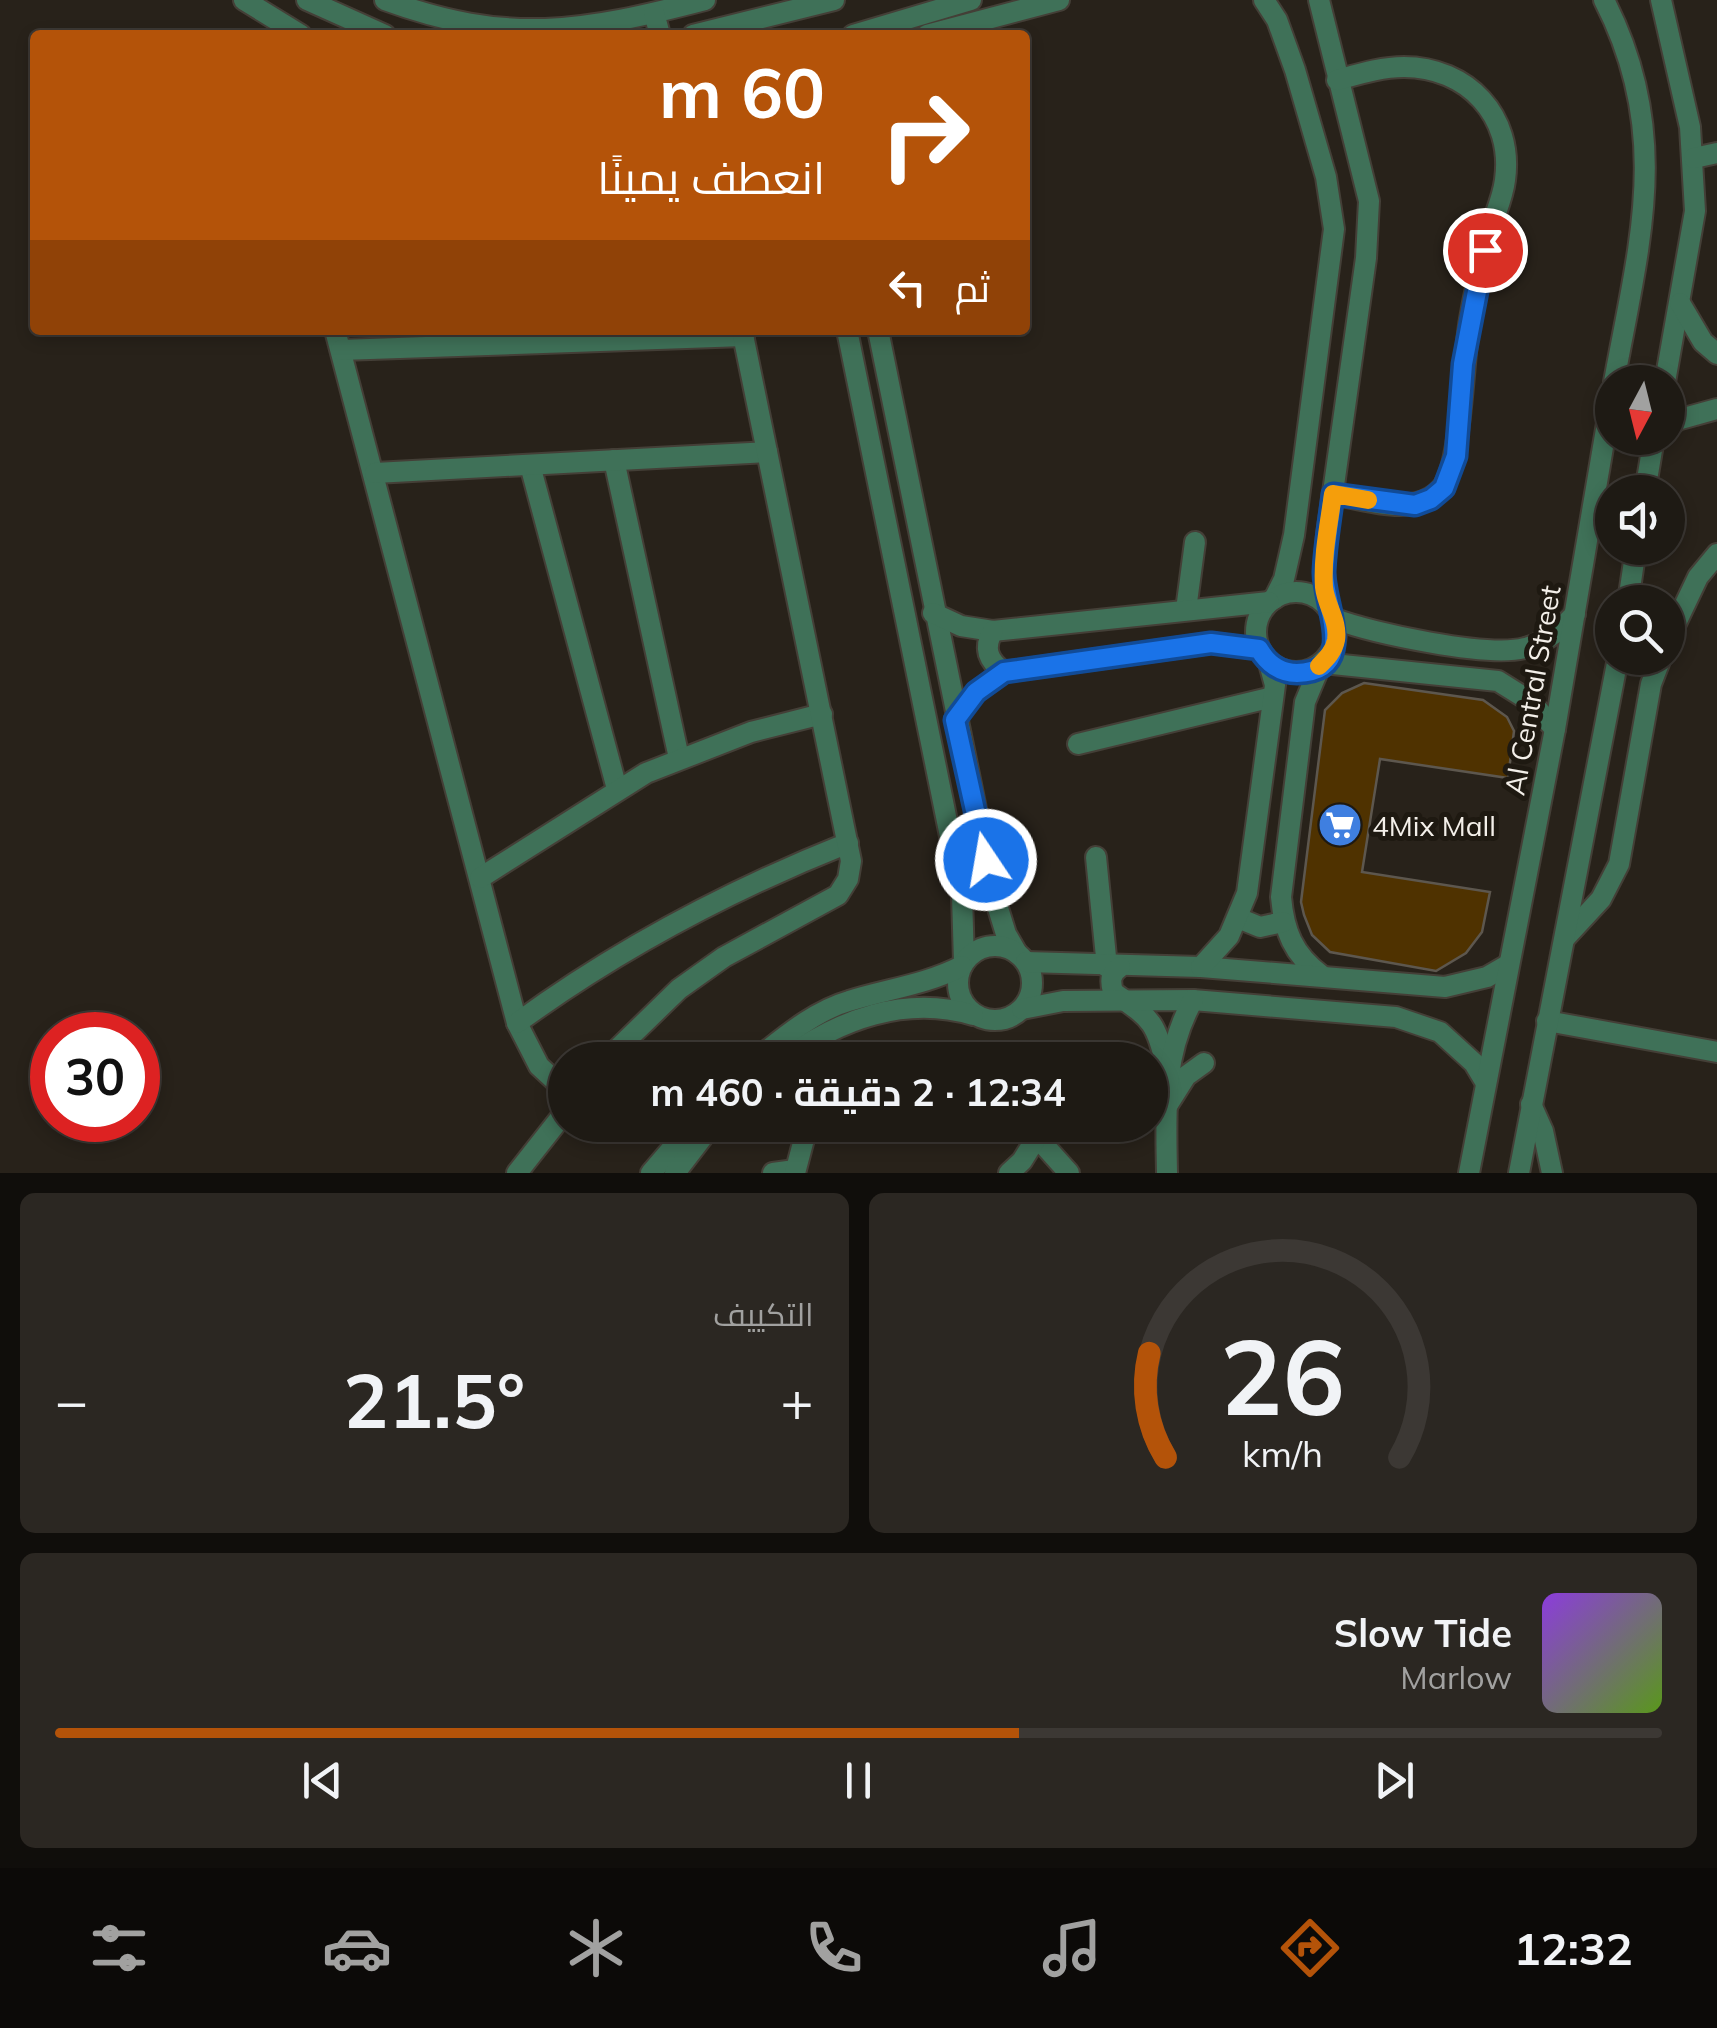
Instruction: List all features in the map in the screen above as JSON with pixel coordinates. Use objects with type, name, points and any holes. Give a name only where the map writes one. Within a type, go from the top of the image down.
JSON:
[{"type":"street","points":[[244,0],[294,30]]},
{"type":"street","points":[[307,0],[373,30]]},
{"type":"street","points":[[385,0],[433,18],[502,28],[570,30],[705,0]]},
{"type":"street","points":[[713,30],[834,0]]},
{"type":"street","points":[[874,30],[972,7],[1059,0]]},
{"type":"street","points":[[1319,0],[1334,70],[1364,172],[1369,230],[1324,571],[1336,638],[1305,702],[1281,897],[1283,922],[1304,962],[1321,974]]},
{"type":"street","points":[[1604,0],[1628,58],[1644,122],[1647,155],[1643,222],[1617,365]]},
{"type":"street","points":[[1660,0],[1694,158],[1695,211],[1668,365]]},
{"type":"street","points":[[1201,968],[1229,936],[1247,894],[1274,674],[1256,629],[1284,579],[1294,535],[1334,229],[1326,177],[1273,5]]},
{"type":"street","points":[[935,30],[972,7]]},
{"type":"street","points":[[654,13],[659,30]]},
{"type":"street","points":[[1295,70],[1406,67],[1456,77],[1492,111],[1507,158],[1505,184],[1470,318],[1452,473],[1431,499],[1415,505],[1333,494]]},
{"type":"street","points":[[1694,158],[1717,153]]},
{"type":"street","points":[[1680,304],[1703,342],[1717,354]]},
{"type":"street","points":[[548,1074],[517,1023],[376,473],[338,340],[627,335]]},
{"type":"street","points":[[625,1042],[679,989],[724,957],[838,895],[848,880],[848,843],[743,335]]},
{"type":"street","points":[[851,335],[962,896],[963,964],[958,989],[961,1000],[978,1017]]},
{"type":"street","points":[[808,1042],[856,1019],[899,1008],[926,1006],[994,1021],[1009,1018],[1022,1009],[1031,994],[1032,978],[998,914],[933,613],[879,335]]},
{"type":"street","points":[[1685,418],[1717,409]]},
{"type":"street","points":[[376,473],[768,452]]},
{"type":"street","name":"Al Central Street","points":[[1469,1173],[1506,966],[1556,729],[1602,455]]},
{"type":"street","points":[[614,460],[679,758]]},
{"type":"street","points":[[530,465],[618,789]]},
{"type":"street","points":[[1186,610],[1195,542]]},
{"type":"street","points":[[1685,604],[1698,577],[1717,554]]},
{"type":"street","points":[[933,613],[962,626],[993,631],[1271,601],[1302,592],[1331,613],[1381,633],[1506,651],[1545,640],[1575,614]]},
{"type":"street","points":[[1062,624],[1066,662]]},
{"type":"street","points":[[993,631],[988,640],[989,658],[1004,672]]},
{"type":"street","points":[[955,720],[976,692],[1004,672],[1211,643],[1264,656],[1299,673],[1321,664],[1498,680],[1530,701],[1556,729]]},
{"type":"street","points":[[1518,1173],[1614,675]]},
{"type":"street","points":[[1564,940],[1614,880],[1654,675]]},
{"type":"street","points":[[1078,744],[1273,697]]},
{"type":"street","points":[[480,878],[618,789],[679,758],[751,732],[822,714]]},
{"type":"street","points":[[1600,745],[1638,751]]},
{"type":"street","points":[[934,760],[962,754]]},
{"type":"street","points":[[517,1023],[606,962],[679,920],[776,872],[848,843]]},
{"type":"street","points":[[1096,858],[1113,967],[1113,992],[1146,1013],[1158,1042]]},
{"type":"street","points":[[1238,918],[1260,927],[1283,922]]},
{"type":"street","points":[[778,1042],[844,1002],[918,985],[994,946],[1022,958],[1113,967],[1321,974],[1400,983],[1466,984],[1506,966]]},
{"type":"street","points":[[1396,1017],[1407,1001],[1400,983]]},
{"type":"street","points":[[1022,1009],[1063,1002],[1193,1000],[1396,1017],[1440,1032],[1474,1063],[1486,1083]]},
{"type":"street","points":[[1168,1068],[1174,1041],[1193,1000]]},
{"type":"street","points":[[1547,1021],[1717,1052]]},
{"type":"street","points":[[1168,1105],[1186,1076],[1204,1063]]},
{"type":"street","points":[[1530,1102],[1543,1130],[1552,1173]]},
{"type":"street","points":[[517,1173],[548,1134]]},
{"type":"street","points":[[652,1173],[678,1142]]},
{"type":"street","points":[[675,1173],[699,1142]]},
{"type":"street","points":[[773,1173],[795,1172],[806,1142]]},
{"type":"street","points":[[1009,1173],[1022,1161],[1028,1142]]},
{"type":"street","points":[[1041,1142],[1063,1170]]},
{"type":"street","points":[[1167,1142],[1167,1173]]},
{"type":"building","name":"4Mix Mall","points":[[1364,683],[1483,700],[1507,717],[1514,731],[1508,778],[1380,759],[1362,872],[1490,892],[1482,932],[1466,953],[1436,971],[1330,952],[1312,935],[1304,915],[1301,902],[1325,710],[1342,693]]},
{"type":"slow traffic","points":[[1319,666],[1330,656],[1337,629],[1324,588],[1333,494],[1368,500]]},
{"type":"place","name":"4Mix Mall","points":[[1340,825]]},
{"type":"route","points":[[986,860],[955,720],[988,681],[1004,672],[1211,643],[1244,644],[1259,649],[1269,663],[1288,672],[1310,670],[1330,656],[1337,629],[1327,606],[1324,571],[1333,494],[1415,505],[1444,488],[1456,456],[1463,364],[1485,250]]}]
